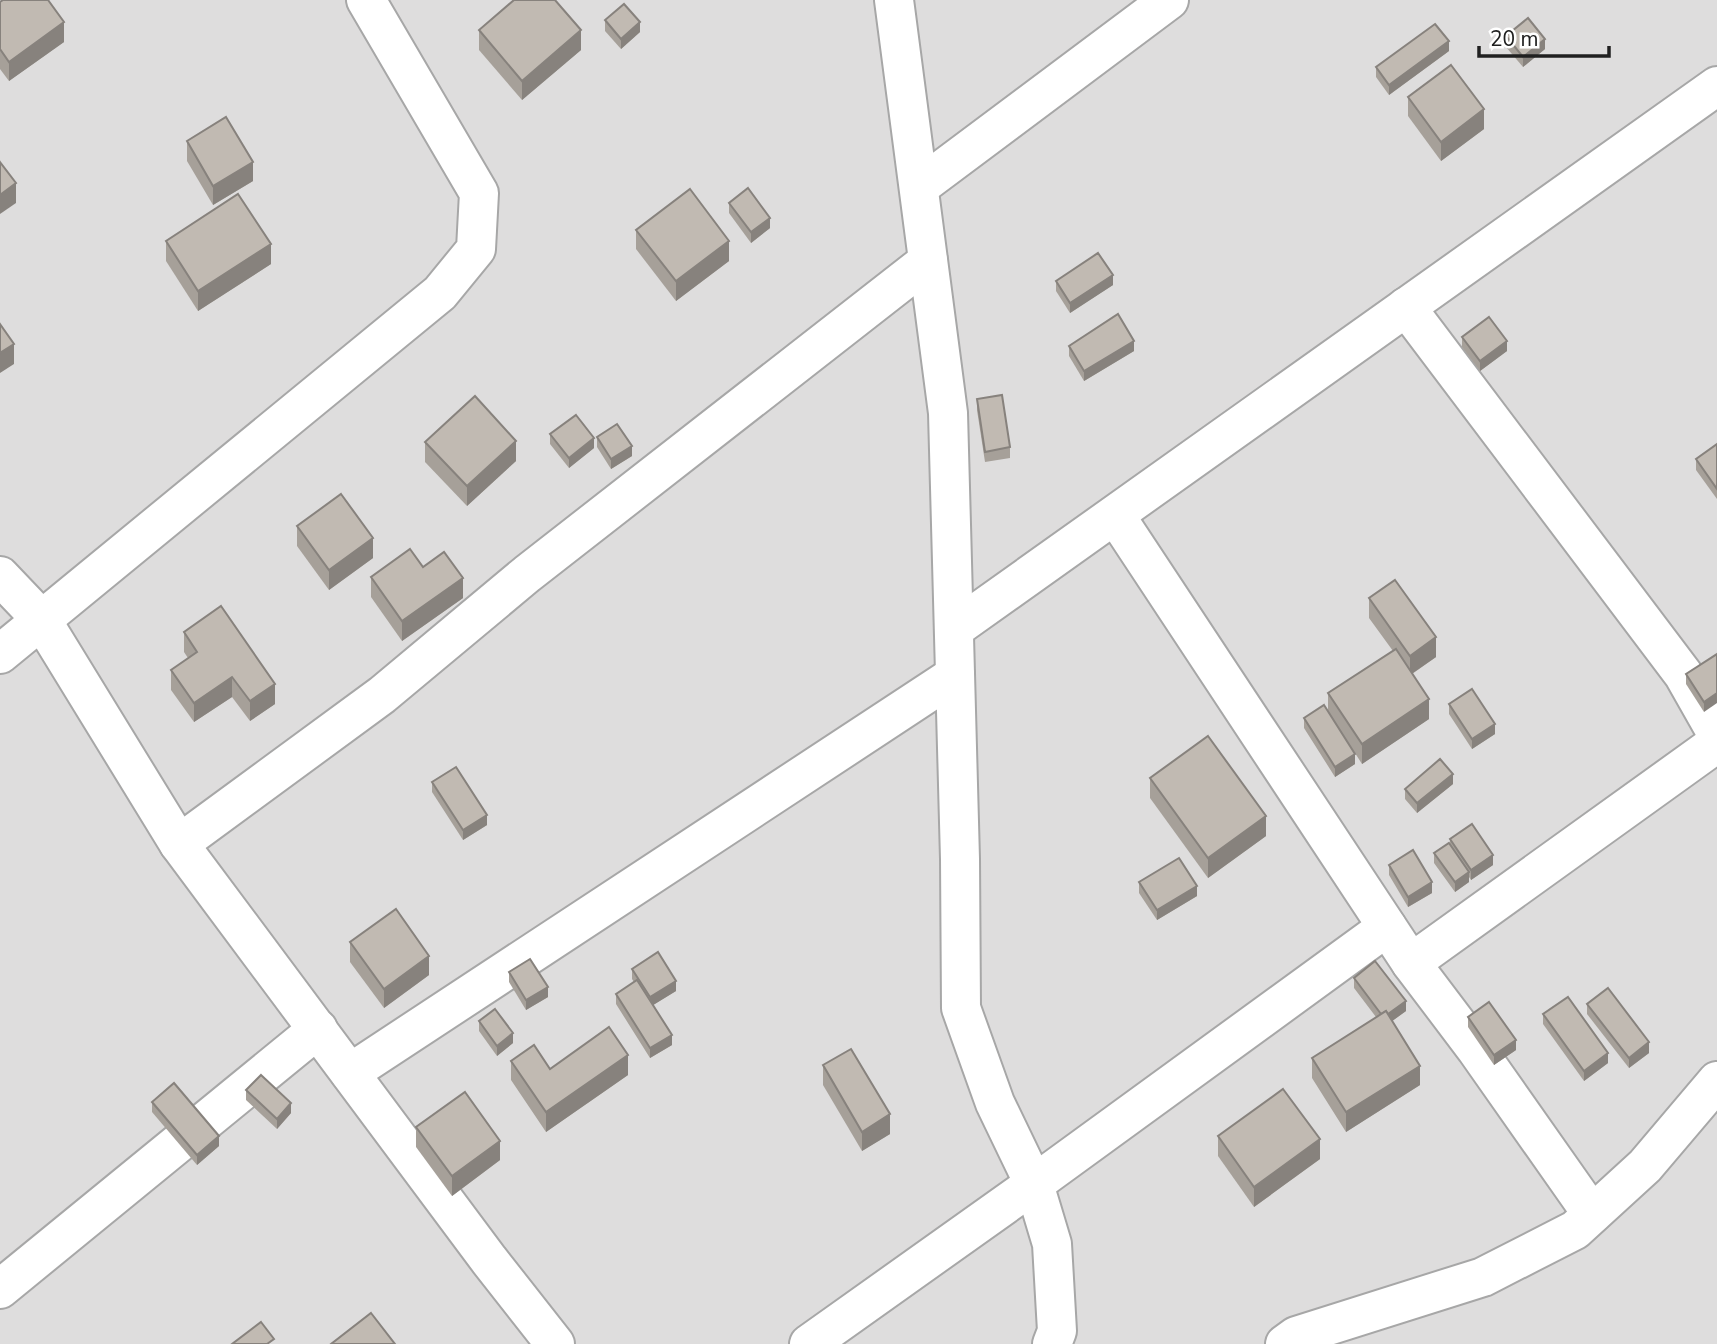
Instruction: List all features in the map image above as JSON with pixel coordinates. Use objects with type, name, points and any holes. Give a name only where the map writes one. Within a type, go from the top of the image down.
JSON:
[{"type":"street","points":[[0,654],[440,293],[476,249],[479,193],[366,0]]},
{"type":"street","points":[[894,0],[948,413],[961,1008],[996,1102],[1034,1184],[1052,1244],[1057,1331],[1052,1344]]},
{"type":"street","points":[[919,187],[1170,0]]},
{"type":"street","points":[[954,629],[1717,86]]},
{"type":"street","points":[[179,844],[382,695],[527,574],[928,261]]},
{"type":"street","points":[[1406,307],[1683,674],[1717,734]]},
{"type":"street","points":[[1115,515],[1411,963],[1592,1214]]},
{"type":"street","points":[[0,576],[41,619],[179,844],[555,1344]]},
{"type":"street","points":[[350,1073],[955,674]]},
{"type":"street","points":[[1411,963],[1717,743]]},
{"type":"street","points":[[809,1344],[1387,927]]},
{"type":"street","points":[[0,1289],[317,1029]]},
{"type":"street","points":[[1294,1341],[1483,1278],[1575,1230],[1645,1166],[1717,1081]]},
{"type":"shaded area","points":[[0,0],[1717,0],[1717,1344],[0,1344]]},
{"type":"building","points":[[48,0],[64,22],[9,62],[0,49],[0,2]]},
{"type":"building","points":[[514,0],[555,0],[581,30],[522,81],[479,30]]},
{"type":"building","points":[[624,4],[640,22],[621,39],[605,20]]},
{"type":"building","points":[[1528,18],[1545,39],[1523,57],[1506,36]]},
{"type":"building","points":[[1435,24],[1449,41],[1389,85],[1376,67]]},
{"type":"building","points":[[1451,65],[1484,109],[1441,142],[1408,97]]},
{"type":"building","points":[[226,117],[253,162],[213,186],[187,141]]},
{"type":"building","points":[[0,162],[16,183],[0,195]]},
{"type":"building","points":[[748,188],[770,218],[751,232],[729,203]]},
{"type":"building","points":[[690,189],[729,241],[676,281],[636,230]]},
{"type":"building","points":[[238,194],[271,244],[198,291],[166,241]]},
{"type":"building","points":[[1098,253],[1113,275],[1070,303],[1056,281]]},
{"type":"building","points":[[1118,314],[1134,341],[1084,371],[1069,346]]},
{"type":"building","points":[[1489,317],[1507,341],[1480,361],[1462,337]]},
{"type":"building","points":[[0,324],[14,344],[0,353]]},
{"type":"building","points":[[1002,395],[1010,447],[985,452],[977,399]]},
{"type":"building","points":[[475,396],[516,441],[467,486],[425,442]]},
{"type":"building","points":[[576,415],[594,438],[569,458],[550,434]]},
{"type":"building","points":[[617,424],[632,446],[611,459],[597,437]]},
{"type":"building","points":[[1717,444],[1717,489],[1696,459]]},
{"type":"building","points":[[341,494],[373,538],[329,570],[297,526]]},
{"type":"building","points":[[410,549],[423,567],[444,552],[463,578],[402,621],[371,577]]},
{"type":"building","points":[[1395,580],[1436,637],[1410,656],[1369,598]]},
{"type":"building","points":[[221,606],[275,684],[250,701],[232,677],[194,703],[171,670],[197,652],[184,632]]},
{"type":"building","points":[[1396,649],[1429,699],[1362,744],[1328,693]]},
{"type":"building","points":[[1717,654],[1717,693],[1704,702],[1686,674]]},
{"type":"building","points":[[1472,689],[1495,724],[1472,739],[1449,704]]},
{"type":"building","points":[[1324,705],[1355,754],[1335,767],[1304,718]]},
{"type":"building","points":[[1208,736],[1266,816],[1208,858],[1150,778]]},
{"type":"building","points":[[1440,759],[1453,774],[1417,803],[1405,789]]},
{"type":"building","points":[[456,767],[487,815],[463,830],[432,782]]},
{"type":"building","points":[[1472,824],[1493,855],[1471,870],[1450,839]]},
{"type":"building","points":[[1449,843],[1469,872],[1455,882],[1434,853]]},
{"type":"building","points":[[1413,850],[1432,882],[1408,897],[1389,865]]},
{"type":"building","points":[[1179,858],[1197,886],[1157,910],[1139,882]]},
{"type":"building","points":[[396,909],[429,956],[384,989],[350,942]]},
{"type":"building","points":[[658,952],[676,981],[650,997],[632,969]]},
{"type":"building","points":[[530,959],[548,987],[526,1000],[509,972]]},
{"type":"building","points":[[1375,961],[1406,1001],[1388,1014],[1386,1011],[1381,1014],[1354,978]]},
{"type":"building","points":[[637,980],[672,1035],[650,1048],[616,994]]},
{"type":"building","points":[[1608,988],[1649,1042],[1629,1058],[1587,1004]]},
{"type":"building","points":[[1568,997],[1608,1053],[1584,1071],[1543,1014]]},
{"type":"building","points":[[1489,1002],[1516,1040],[1494,1055],[1468,1017]]},
{"type":"building","points":[[495,1009],[513,1033],[497,1046],[479,1021]]},
{"type":"building","points":[[1386,1011],[1420,1066],[1346,1112],[1312,1058]]},
{"type":"building","points":[[609,1027],[628,1055],[546,1112],[511,1061],[534,1045],[550,1069]]},
{"type":"building","points":[[851,1049],[890,1114],[862,1132],[823,1065]]},
{"type":"building","points":[[261,1075],[291,1103],[277,1119],[246,1090]]},
{"type":"building","points":[[174,1083],[219,1136],[197,1155],[152,1102]]},
{"type":"building","points":[[1283,1089],[1320,1139],[1254,1187],[1218,1136]]},
{"type":"building","points":[[465,1092],[500,1141],[452,1176],[416,1127]]},
{"type":"building","points":[[371,1313],[395,1344],[331,1344]]},
{"type":"building","points":[[261,1322],[274,1339],[267,1344],[232,1344]]}]
